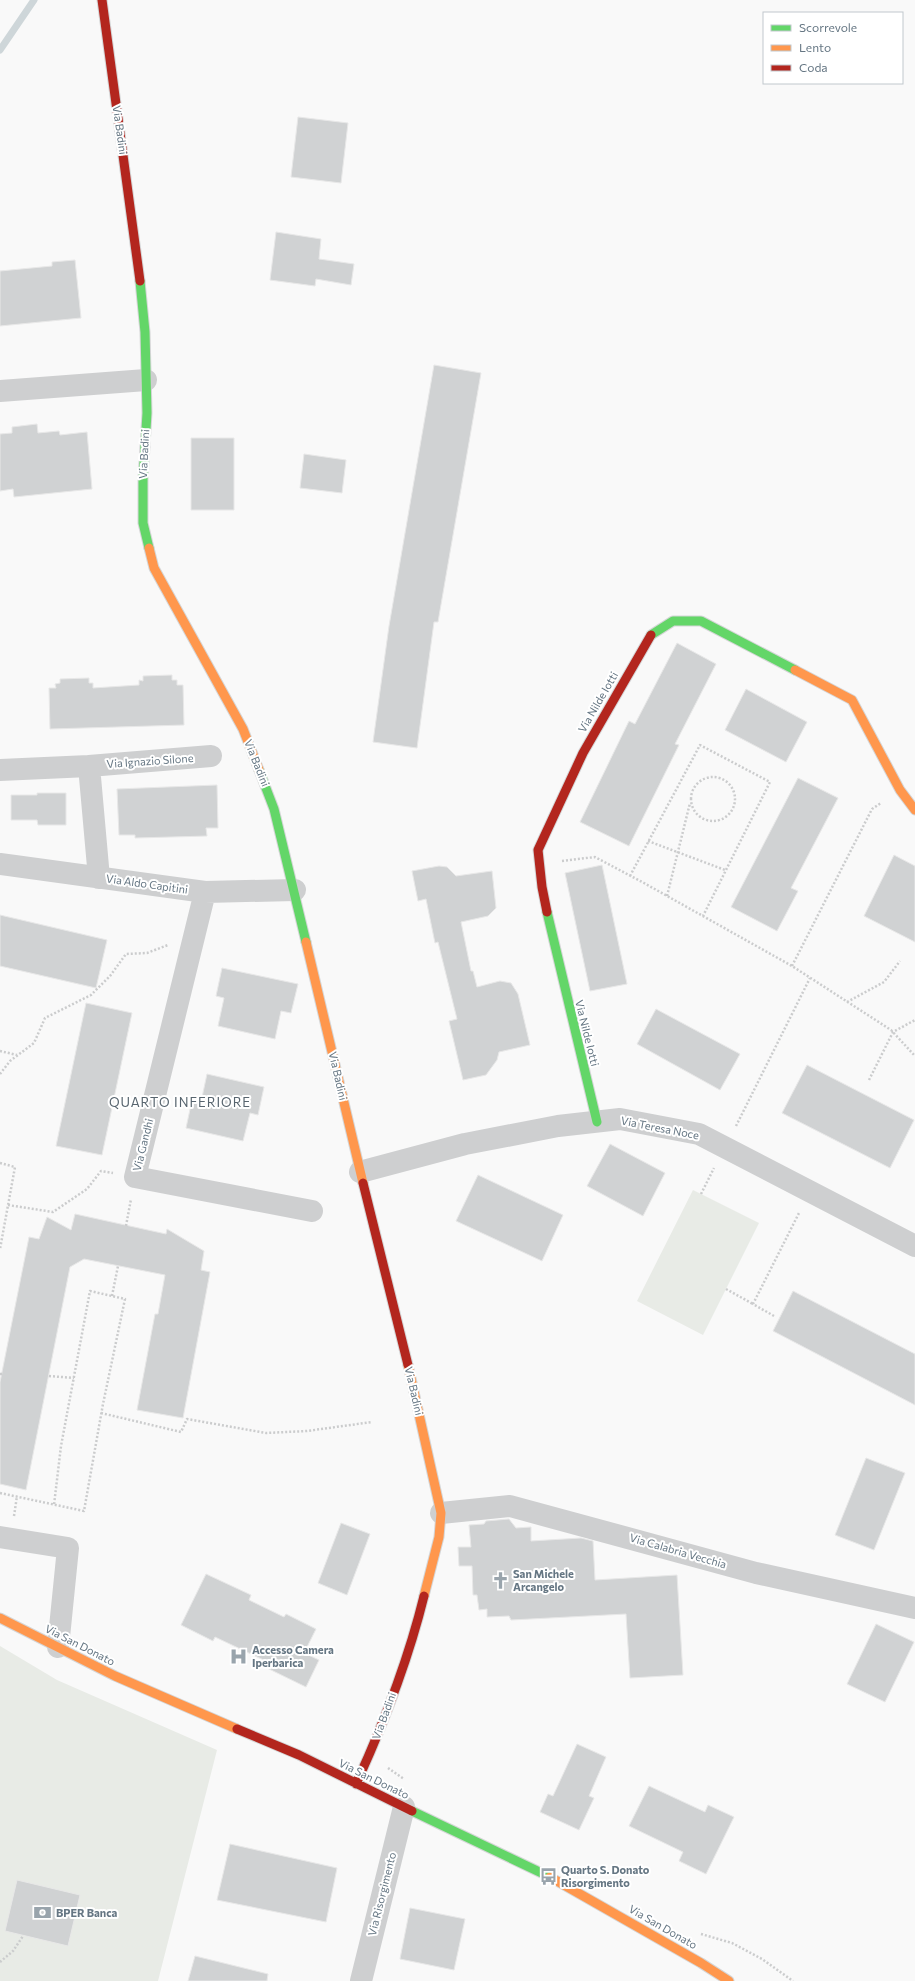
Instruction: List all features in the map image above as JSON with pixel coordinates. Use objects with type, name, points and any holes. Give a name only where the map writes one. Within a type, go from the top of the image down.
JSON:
[{"type":"street","name":"Via Badini","points":[[102,0],[136,245],[145,332],[146,380],[143,523],[154,568],[243,729],[274,808],[295,890],[360,1172],[406,1357],[441,1513],[440,1532],[420,1612],[369,1756],[356,1784]]},
{"type":"street","points":[[0,391],[146,380]]},
{"type":"street","name":"Via Nilde Iotti","points":[[597,1122],[542,887],[538,850],[583,753],[652,633],[673,621],[701,621],[852,700],[900,790],[915,810]]},
{"type":"street","name":"Via Ignazio Silone","points":[[0,770],[89,766],[211,756]]},
{"type":"street","points":[[89,766],[99,878]]},
{"type":"street","name":"Via Aldo Capitini","points":[[0,864],[205,892],[295,890]]},
{"type":"street","name":"Via Gandhi","points":[[205,892],[135,1177],[312,1211]]},
{"type":"street","name":"Via Teresa Noce","points":[[360,1172],[465,1144],[558,1126],[620,1119],[699,1134],[915,1246]]},
{"type":"street","name":"Via Calabria Vecchia","points":[[441,1513],[510,1506],[756,1573],[915,1608]]},
{"type":"street","points":[[0,1537],[68,1548],[58,1647]]},
{"type":"street","name":"Via San Donato","points":[[0,1618],[115,1676],[299,1755],[515,1860],[569,1887],[701,1963],[729,1981]]},
{"type":"street","name":"Via Risorgimento","points":[[362,1981],[404,1807]]},
{"type":"path","points":[[630,876],[700,745],[770,782],[702,916]]},
{"type":"path","points":[[667,896],[690,800],[694,787],[699,782],[712,777],[726,782],[731,787],[735,802],[733,809],[723,819],[708,822],[696,814],[692,808],[690,800]]},
{"type":"path","points":[[792,966],[872,809],[900,790]]},
{"type":"path","points":[[648,841],[725,870]]},
{"type":"path","points":[[540,864],[595,857],[792,966],[893,1032],[915,1056]]},
{"type":"path","points":[[0,1074],[10,1061],[34,1043],[44,1018],[91,995],[110,976],[126,954],[147,953],[170,944]]},
{"type":"path","points":[[847,1002],[884,982],[900,961]]},
{"type":"path","points":[[725,1147],[810,978]]},
{"type":"path","points":[[869,1080],[893,1032],[915,1020]]},
{"type":"path","points":[[0,1051],[17,1056]]},
{"type":"path","points":[[0,1163],[15,1167],[0,1248]]},
{"type":"path","points":[[8,1205],[53,1212],[87,1189],[101,1172],[135,1177]]},
{"type":"path","points":[[753,1304],[810,1191]]},
{"type":"path","points":[[112,1296],[118,1266]]},
{"type":"path","points":[[726,1289],[774,1316]]},
{"type":"path","points":[[0,1493],[54,1505],[84,1511],[101,1413],[125,1298],[90,1292],[61,1446],[54,1505]]},
{"type":"path","points":[[49,1376],[74,1378]]},
{"type":"path","points":[[101,1413],[180,1432],[188,1419],[266,1433],[315,1431],[372,1422]]},
{"type":"path","points":[[0,1962],[13,1951],[23,1936]]},
{"type":"shaded area","points":[[693,1190],[759,1223],[703,1335],[637,1301]]},
{"type":"shaded area","points":[[0,1646],[57,1680],[217,1750],[158,1981],[0,1981]]},
{"type":"building","points":[[298,117],[348,123],[341,183],[291,177]]},
{"type":"building","points":[[276,232],[321,239],[319,259],[354,264],[351,285],[316,279],[315,286],[270,280]]},
{"type":"building","points":[[75,260],[81,318],[0,326],[0,271],[52,266],[52,262]]},
{"type":"building","points":[[434,365],[481,373],[438,622],[434,622],[417,748],[373,742],[389,626]]},
{"type":"building","points":[[37,424],[38,433],[59,431],[60,435],[87,432],[92,489],[14,497],[13,489],[0,491],[0,434],[12,433],[12,427]]},
{"type":"building","points":[[191,438],[234,438],[234,510],[191,510]]},
{"type":"building","points":[[304,454],[346,460],[342,493],[300,488]]},
{"type":"building","points":[[677,643],[716,664],[675,744],[679,745],[629,846],[580,822],[629,721],[635,724]]},
{"type":"building","points":[[172,675],[172,680],[177,680],[177,685],[183,685],[184,725],[50,729],[49,688],[56,688],[55,684],[60,683],[60,679],[89,678],[89,683],[93,683],[93,688],[139,685],[139,680],[143,681],[143,676]]},
{"type":"building","points":[[746,689],[807,722],[786,762],[725,730]]},
{"type":"building","points":[[798,778],[838,798],[791,888],[798,891],[777,931],[731,907]]},
{"type":"building","points":[[217,785],[218,828],[206,828],[207,836],[135,838],[135,835],[119,835],[117,789]]},
{"type":"building","points":[[37,793],[66,793],[66,825],[38,825],[37,820],[11,820],[11,795],[37,795]]},
{"type":"building","points":[[894,855],[915,866],[915,942],[864,916]]},
{"type":"building","points":[[602,865],[627,984],[590,991],[565,873]]},
{"type":"building","points":[[439,866],[447,867],[456,876],[492,871],[496,908],[488,916],[461,922],[471,971],[473,971],[477,987],[500,981],[511,983],[518,994],[530,1045],[499,1052],[497,1060],[486,1075],[463,1080],[449,1021],[457,1019],[438,942],[435,943],[426,899],[418,901],[412,871]]},
{"type":"building","points":[[0,915],[107,940],[96,988],[0,966]]},
{"type":"building","points":[[222,968],[298,984],[291,1013],[281,1011],[275,1039],[218,1026],[224,998],[216,996]]},
{"type":"building","points":[[86,1003],[132,1013],[102,1155],[56,1146]]},
{"type":"building","points":[[656,1009],[740,1054],[720,1090],[637,1044]]},
{"type":"building","points":[[807,1065],[914,1120],[890,1168],[782,1113]]},
{"type":"building","points":[[207,1074],[264,1087],[258,1115],[250,1113],[243,1141],[186,1128],[192,1100],[201,1102]]},
{"type":"building","points":[[610,1144],[665,1173],[643,1216],[587,1186]]},
{"type":"building","points":[[478,1175],[563,1215],[542,1261],[456,1221]]},
{"type":"building","points":[[75,1214],[166,1234],[167,1229],[204,1251],[201,1270],[210,1272],[183,1418],[137,1410],[155,1314],[158,1314],[165,1275],[84,1259],[70,1267],[26,1490],[0,1484],[0,1382],[29,1237],[39,1239],[47,1217],[71,1230]]},
{"type":"building","points":[[793,1291],[915,1354],[915,1405],[773,1331]]},
{"type":"building","points":[[866,1458],[905,1473],[874,1550],[835,1535]]},
{"type":"building","points":[[509,1519],[516,1528],[531,1527],[531,1541],[581,1538],[593,1541],[595,1580],[677,1575],[683,1675],[630,1678],[626,1614],[511,1620],[509,1616],[487,1617],[487,1609],[479,1610],[477,1595],[473,1595],[472,1566],[459,1566],[458,1547],[471,1547],[469,1525],[484,1524],[486,1521]]},
{"type":"building","points":[[341,1523],[370,1534],[347,1595],[318,1583]]},
{"type":"building","points":[[206,1574],[251,1595],[249,1600],[284,1617],[286,1614],[316,1629],[304,1653],[319,1660],[306,1687],[267,1668],[270,1663],[215,1637],[213,1641],[181,1625]]},
{"type":"building","points":[[876,1624],[914,1642],[885,1702],[847,1684]]},
{"type":"building","points":[[577,1744],[606,1757],[589,1796],[594,1798],[579,1830],[540,1812],[548,1794],[553,1796]]},
{"type":"building","points":[[649,1786],[705,1812],[708,1805],[734,1817],[706,1874],[679,1861],[683,1852],[629,1826]]},
{"type":"building","points":[[230,1844],[337,1868],[326,1922],[217,1900]]},
{"type":"building","name":"BPER Banca","points":[[17,1880],[80,1895],[68,1946],[5,1931]]},
{"type":"building","points":[[410,1908],[465,1919],[454,1970],[400,1959]]},
{"type":"building","points":[[195,1956],[268,1974],[267,1981],[188,1981]]},
{"type":"waterway","points":[[0,50],[34,0]]},
{"type":"traffic: fast","points":[[140,281],[145,332],[147,413],[143,479],[143,523],[149,548]]},
{"type":"traffic: fast","points":[[651,635],[673,621],[701,621],[795,670]]},
{"type":"traffic: fast","points":[[259,770],[274,809],[306,942]]},
{"type":"traffic: fast","points":[[547,912],[597,1122]]},
{"type":"traffic: fast","points":[[412,1811],[550,1877]]},
{"type":"traffic: slow","points":[[149,548],[154,568],[243,729],[259,770]]},
{"type":"traffic: slow","points":[[795,670],[852,700],[900,790],[915,810]]},
{"type":"traffic: slow","points":[[306,942],[363,1183]]},
{"type":"traffic: slow","points":[[408,1365],[441,1513],[439,1537],[424,1596]]},
{"type":"traffic: slow","points":[[0,1618],[115,1676],[237,1729]]},
{"type":"traffic: slow","points":[[550,1877],[701,1963],[729,1981]]},
{"type":"traffic: jam","points":[[102,0],[140,281]]},
{"type":"traffic: jam","points":[[547,912],[542,887],[538,850],[583,753],[651,635]]},
{"type":"traffic: jam","points":[[363,1183],[408,1365]]},
{"type":"traffic: jam","points":[[356,1784],[376,1738],[403,1668],[424,1596]]},
{"type":"traffic: jam","points":[[237,1729],[299,1755],[412,1811]]},
{"type":"place","name":"San Michele Arcangelo","points":[[500,1580]]},
{"type":"place","name":"Accesso Camera Iperbarica","points":[[239,1656]]},
{"type":"place","name":"Quarto S. Donato Risorgimento","points":[[548,1876]]},
{"type":"place","name":"BPER Banca","points":[[43,1913]]},
{"type":"district","name":"QUARTO INFERIORE","points":[[180,1102]]}]
